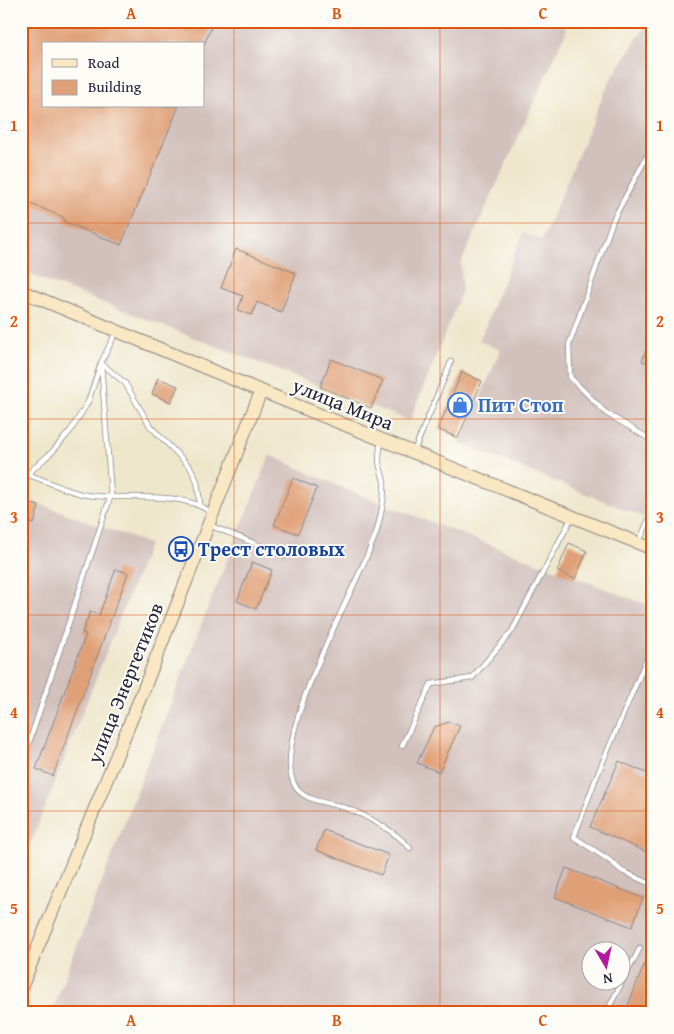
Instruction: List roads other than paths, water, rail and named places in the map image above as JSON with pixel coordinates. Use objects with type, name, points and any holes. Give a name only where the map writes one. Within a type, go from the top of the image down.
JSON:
[{"type":"main road","name":"улица Мира","points":[[21,291],[260,392],[653,549]]},
{"type":"main road","name":"улица Энергетиков","points":[[21,988],[30,959],[260,392]]},
{"type":"lane","points":[[653,145],[613,220],[569,345],[570,377],[606,412],[653,440]]},
{"type":"lane","points":[[21,480],[53,451],[71,430],[88,402],[101,363],[116,331]]},
{"type":"lane","points":[[414,453],[450,362]]},
{"type":"lane","points":[[21,767],[111,495],[101,363]]},
{"type":"lane","points":[[101,363],[125,383],[150,426],[190,467],[197,481],[200,504],[210,518],[286,556]]},
{"type":"lane","points":[[381,440],[379,461],[384,480],[384,501],[376,532],[324,648],[300,708],[294,732],[293,782],[299,791],[309,797],[347,808],[402,838],[410,848]]},
{"type":"lane","points":[[21,473],[86,495],[111,495],[200,504]]},
{"type":"lane","points":[[639,543],[653,510]]},
{"type":"lane","points":[[402,746],[431,684],[472,678],[512,630],[572,516]]},
{"type":"lane","points":[[653,644],[596,778],[574,837],[609,860],[622,872],[653,885]]},
{"type":"lane","points":[[606,1013],[640,948]]},
{"type":"place","name":"Пит Стоп","points":[[460,405]]},
{"type":"place","name":"Трест столовых","points":[[181,549]]}]
